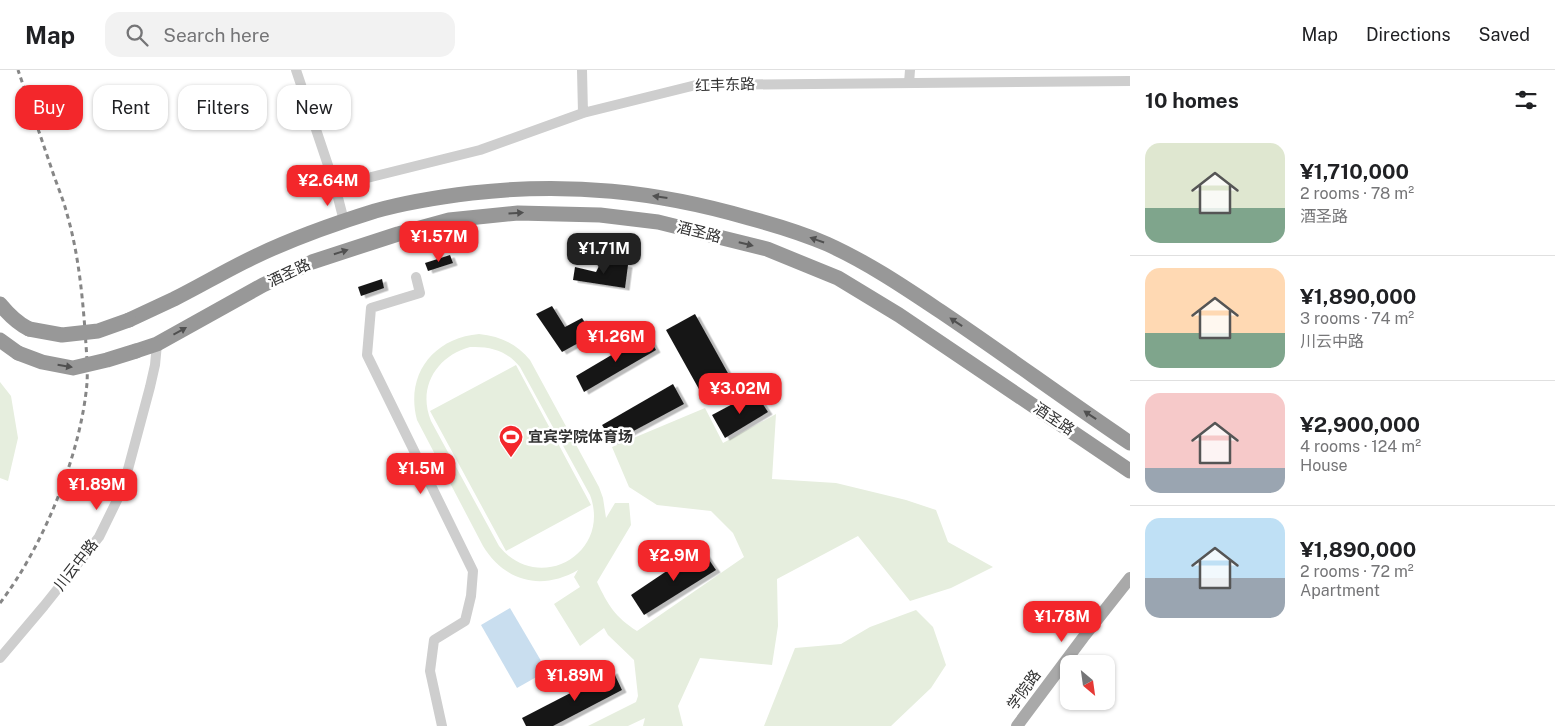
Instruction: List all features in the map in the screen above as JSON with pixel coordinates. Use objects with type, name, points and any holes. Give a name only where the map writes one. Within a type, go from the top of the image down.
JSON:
[{"type":"highway","name":"酒圣路","points":[[0,309],[24,326],[62,335],[98,331],[129,320],[175,299],[250,259],[284,244],[344,221],[409,202],[495,191],[556,188],[632,193],[667,198],[717,209],[772,224],[826,243],[869,266],[986,342],[1130,443]]},
{"type":"highway","name":"酒圣路","points":[[0,340],[18,353],[42,362],[73,368],[107,360],[157,344],[263,285],[312,262],[398,234],[450,220],[518,213],[600,215],[658,222],[767,249],[838,278],[899,315],[1130,470]]},
{"type":"highway","points":[[0,349],[18,353]]},
{"type":"main road","name":"学院路","points":[[1017,726],[1130,578]]},
{"type":"street","points":[[296,70],[335,186],[344,221]]},
{"type":"street","points":[[582,70],[583,113]]},
{"type":"street","points":[[909,83],[910,70]]},
{"type":"street","name":"红丰东路","points":[[335,186],[480,150],[583,113],[696,85],[1130,81]]},
{"type":"street","points":[[416,277],[420,293],[371,308],[367,355],[474,571],[465,621],[434,640],[430,671],[442,726]]},
{"type":"street","name":"川云中路","points":[[0,658],[99,537],[123,488],[150,387],[157,344]]},
{"type":"green space","points":[[479,334],[494,337],[514,345],[525,354],[599,487],[606,518],[615,503],[629,503],[631,525],[597,582],[613,610],[623,621],[637,631],[744,557],[733,533],[711,511],[657,505],[629,487],[612,447],[705,408],[723,443],[776,414],[772,479],[836,483],[906,500],[936,510],[948,542],[993,567],[951,588],[910,601],[858,536],[777,579],[778,626],[772,665],[700,658],[678,706],[683,726],[643,726],[645,718],[628,726],[588,726],[636,702],[638,696],[634,660],[608,635],[604,628],[580,646],[554,604],[580,587],[574,577],[578,570],[551,580],[538,581],[513,575],[492,558],[483,546],[417,420],[414,404],[415,388],[419,374],[426,362],[436,351],[448,343],[463,337]],"holes":[[[470,347],[504,353],[520,367],[590,495],[594,516],[591,535],[581,550],[567,561],[551,567],[533,567],[515,560],[499,546],[431,421],[427,408],[428,385],[439,365],[458,351]]]},
{"type":"green space","name":"宜宾学院体育场","points":[[516,365],[591,505],[506,551],[430,411]]},
{"type":"green space","points":[[0,382],[11,396],[18,438],[8,481],[0,478]]},
{"type":"green space","points":[[916,610],[933,627],[946,665],[931,688],[891,726],[764,726],[795,648],[841,644],[870,627]]},
{"type":"water","points":[[510,608],[547,671],[517,688],[481,625]]},
{"type":"building","points":[[450,255],[453,263],[428,271],[425,263]]},
{"type":"building","points":[[602,260],[628,265],[625,288],[573,280],[575,267],[596,272]]},
{"type":"building","points":[[382,279],[384,288],[361,296],[358,287]]},
{"type":"building","points":[[552,306],[565,327],[582,318],[593,335],[562,352],[536,314]]},
{"type":"building","points":[[695,314],[729,375],[700,391],[666,330]]},
{"type":"building","points":[[647,334],[656,350],[584,392],[576,376]]},
{"type":"building","points":[[673,384],[684,404],[613,442],[602,425]]},
{"type":"building","points":[[755,392],[768,412],[725,438],[712,415]]},
{"type":"building","points":[[701,548],[716,570],[644,615],[631,595]]},
{"type":"building","points":[[613,671],[622,690],[553,726],[526,726],[522,718]]},
{"type":"railway","points":[[0,603],[31,555],[57,499],[77,439],[87,383],[87,356],[81,286],[71,228],[64,202],[18,70]]},
{"type":"place","name":"宜宾学院体育场","points":[[511,458]]}]
